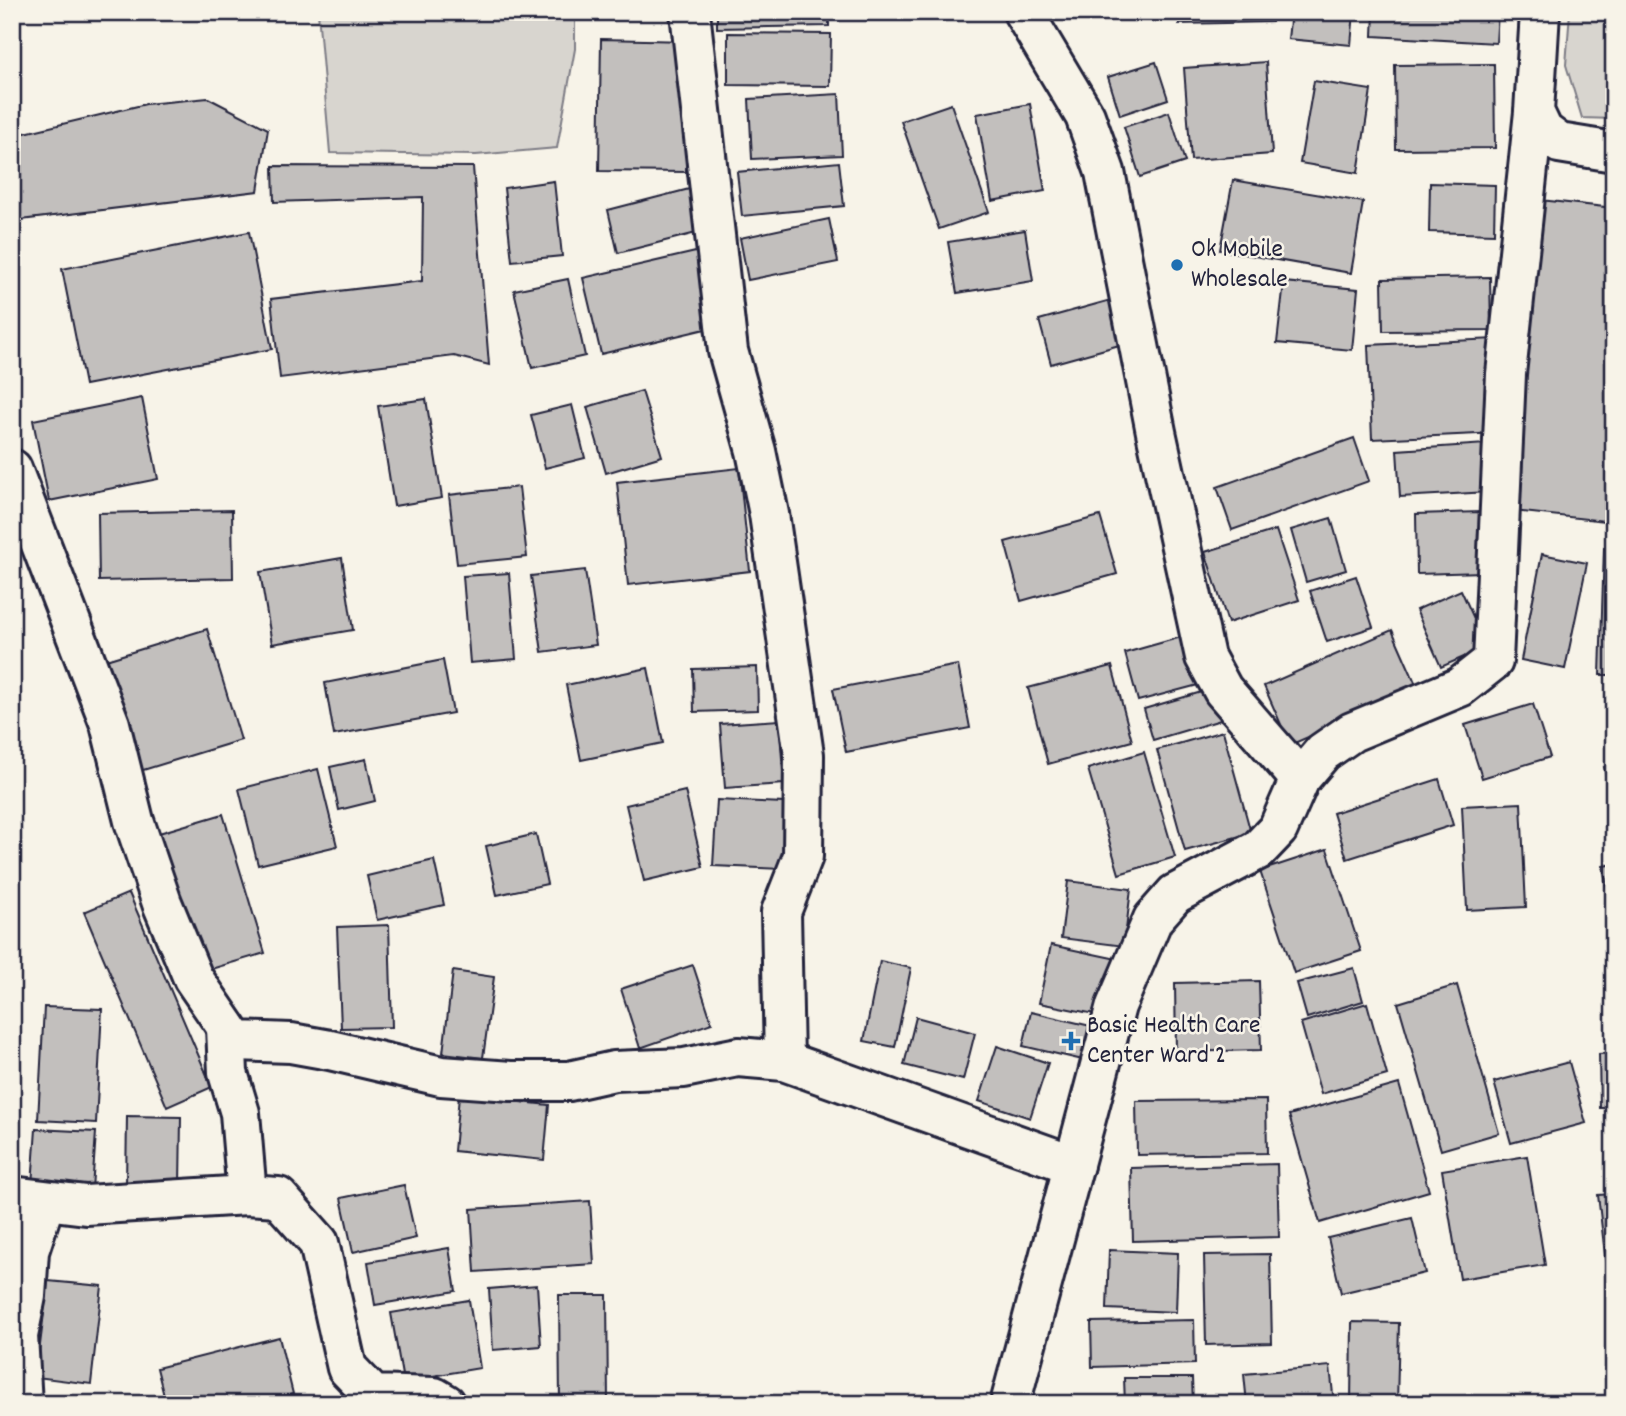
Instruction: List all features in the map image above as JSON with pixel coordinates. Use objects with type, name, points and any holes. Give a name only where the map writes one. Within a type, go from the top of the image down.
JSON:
[{"type":"street","points":[[690,12],[728,351],[756,451],[769,514],[804,755],[803,856],[781,912],[783,1061]]},
{"type":"street","points":[[1023,12],[1086,116],[1105,172],[1156,432],[1205,657],[1223,690],[1300,779]]},
{"type":"street","points":[[1010,1404],[1116,1006],[1153,919],[1175,894],[1258,850],[1278,829],[1300,779],[1323,752],[1352,732],[1460,687],[1493,661],[1506,374],[1534,112],[1540,12]]},
{"type":"street","points":[[1534,112],[1542,131],[1559,142],[1614,152]]},
{"type":"street","points":[[12,469],[110,724],[134,821],[162,903],[193,978],[236,1041],[291,1043],[330,1049],[441,1076],[511,1081],[569,1081],[614,1071],[684,1068],[738,1057],[783,1061],[1074,1165]]},
{"type":"street","points":[[226,1027],[228,1073],[240,1113],[247,1195]]},
{"type":"street","points":[[22,1404],[18,1336],[26,1296],[29,1199],[86,1205],[247,1195],[278,1197],[319,1243],[347,1368],[364,1386],[373,1395],[434,1397],[446,1404]]},
{"type":"shaded area","points":[[318,12],[575,12],[575,49],[557,148],[476,155],[330,153]]},
{"type":"shaded area","points":[[1570,12],[1614,12],[1614,119],[1582,118],[1566,65]]},
{"type":"building","points":[[717,12],[829,12],[829,26],[717,28]]},
{"type":"building","points":[[1179,12],[1272,12],[1272,22],[1179,24]]},
{"type":"building","points":[[1291,12],[1354,12],[1351,45],[1288,39]]},
{"type":"building","points":[[1374,12],[1498,12],[1496,43],[1373,36]]},
{"type":"building","points":[[728,33],[831,34],[830,86],[728,85]]},
{"type":"building","points":[[601,39],[688,41],[686,172],[599,171]]},
{"type":"building","points":[[1156,62],[1168,99],[1120,115],[1108,77]]},
{"type":"building","points":[[1266,62],[1272,154],[1191,160],[1184,68]]},
{"type":"building","points":[[1494,64],[1495,148],[1396,149],[1395,65]]},
{"type":"building","points":[[1314,81],[1371,90],[1358,173],[1300,163]]},
{"type":"building","points":[[839,94],[842,155],[752,159],[749,99]]},
{"type":"building","points":[[208,98],[268,129],[258,191],[12,221],[12,136],[146,104]]},
{"type":"building","points":[[951,104],[989,212],[939,229],[901,121]]},
{"type":"building","points":[[1030,104],[1045,191],[992,201],[977,114]]},
{"type":"building","points":[[1169,112],[1185,162],[1140,177],[1124,127]]},
{"type":"building","points":[[839,162],[844,206],[742,216],[737,172]]},
{"type":"building","points":[[273,166],[473,167],[489,365],[454,356],[280,378],[271,299],[422,281],[423,197],[274,202]]},
{"type":"building","points":[[1233,180],[1363,202],[1351,273],[1220,250]]},
{"type":"building","points":[[554,181],[562,256],[512,261],[504,188]]},
{"type":"building","points":[[1430,183],[1495,185],[1494,234],[1429,232]]},
{"type":"building","points":[[697,187],[708,230],[618,253],[608,210]]},
{"type":"building","points":[[1540,200],[1614,208],[1614,522],[1504,510]]},
{"type":"building","points":[[829,219],[838,262],[748,280],[740,238]]},
{"type":"building","points":[[1025,230],[1033,281],[957,293],[948,242]]},
{"type":"building","points":[[249,232],[272,349],[85,385],[62,269]]},
{"type":"building","points":[[700,251],[718,326],[601,354],[583,278]]},
{"type":"building","points":[[1490,277],[1491,330],[1383,331],[1382,279]]},
{"type":"building","points":[[568,279],[585,356],[532,368],[514,290]]},
{"type":"building","points":[[1284,282],[1358,289],[1352,350],[1277,343]]},
{"type":"building","points":[[1111,300],[1123,344],[1051,364],[1039,320]]},
{"type":"building","points":[[1495,339],[1499,433],[1372,439],[1368,345]]},
{"type":"building","points":[[642,391],[662,456],[606,473],[587,407]]},
{"type":"building","points":[[142,398],[158,479],[49,501],[33,420]]},
{"type":"building","points":[[426,399],[442,498],[394,506],[378,406]]},
{"type":"building","points":[[572,405],[585,458],[545,468],[531,415]]},
{"type":"building","points":[[1354,438],[1369,481],[1232,530],[1217,487]]},
{"type":"building","points":[[1486,444],[1489,492],[1400,497],[1397,450]]},
{"type":"building","points":[[739,468],[750,571],[628,585],[617,482]]},
{"type":"building","points":[[519,487],[527,557],[457,564],[449,495]]},
{"type":"building","points":[[232,510],[233,578],[99,581],[98,513]]},
{"type":"building","points":[[1480,512],[1483,572],[1417,574],[1416,514]]},
{"type":"building","points":[[1100,516],[1117,574],[1021,601],[1005,542]]},
{"type":"building","points":[[1331,518],[1346,570],[1306,582],[1291,530]]},
{"type":"building","points":[[1276,530],[1299,600],[1228,623],[1205,552]]},
{"type":"building","points":[[1604,548],[1614,549],[1614,675],[1600,675]]},
{"type":"building","points":[[1542,554],[1587,563],[1565,669],[1521,660]]},
{"type":"building","points":[[342,558],[353,630],[272,644],[260,572]]},
{"type":"building","points":[[585,570],[596,645],[542,652],[531,576]]},
{"type":"building","points":[[509,573],[516,659],[470,663],[463,576]]},
{"type":"building","points":[[1356,576],[1373,627],[1327,642],[1310,591]]},
{"type":"building","points":[[1461,590],[1487,647],[1441,667],[1416,610]]},
{"type":"building","points":[[207,629],[241,740],[140,771],[106,660]]},
{"type":"building","points":[[1392,630],[1418,689],[1290,745],[1264,686]]},
{"type":"building","points":[[1185,636],[1198,685],[1138,701],[1125,653]]},
{"type":"building","points":[[443,660],[453,713],[334,735],[325,683]]},
{"type":"building","points":[[958,665],[970,728],[846,752],[833,689]]},
{"type":"building","points":[[1112,666],[1132,741],[1048,764],[1028,688]]},
{"type":"building","points":[[757,667],[758,710],[694,712],[693,669]]},
{"type":"building","points":[[648,668],[663,743],[581,760],[566,685]]},
{"type":"building","points":[[1215,688],[1224,719],[1153,740],[1144,709]]},
{"type":"building","points":[[1533,704],[1550,757],[1482,778],[1465,725]]},
{"type":"building","points":[[779,720],[784,784],[725,788],[720,724]]},
{"type":"building","points":[[1223,731],[1251,833],[1185,851],[1157,750]]},
{"type":"building","points":[[1144,752],[1175,857],[1119,874],[1088,769]]},
{"type":"building","points":[[366,759],[375,801],[339,810],[330,767]]},
{"type":"building","points":[[1614,765],[1614,809],[1604,767]]},
{"type":"building","points":[[318,769],[337,846],[258,865],[239,789]]},
{"type":"building","points":[[1439,779],[1453,825],[1347,859],[1333,813]]},
{"type":"building","points":[[685,791],[703,867],[644,881],[626,805]]},
{"type":"building","points":[[717,800],[785,803],[782,869],[713,866]]},
{"type":"building","points":[[1521,803],[1526,907],[1467,910],[1462,806]]},
{"type":"building","points":[[223,814],[265,953],[201,972],[159,833]]},
{"type":"building","points":[[536,834],[547,884],[497,895],[486,846]]},
{"type":"building","points":[[1327,849],[1361,951],[1294,973],[1260,871]]},
{"type":"building","points":[[434,860],[444,905],[377,920],[367,876]]},
{"type":"building","points":[[1614,864],[1614,929],[1603,866]]},
{"type":"building","points":[[1068,881],[1131,889],[1124,946],[1061,938]]},
{"type":"building","points":[[129,893],[212,1087],[167,1107],[84,912]]},
{"type":"building","points":[[389,925],[392,1027],[341,1028],[337,927]]},
{"type":"building","points":[[1051,945],[1117,959],[1105,1016],[1039,1003]]},
{"type":"building","points":[[880,961],[911,968],[895,1047],[864,1041]]},
{"type":"building","points":[[693,965],[712,1023],[640,1048],[621,989]]},
{"type":"building","points":[[1354,968],[1363,1001],[1307,1018],[1297,983]]},
{"type":"building","points":[[453,971],[494,977],[483,1058],[443,1053]]},
{"type":"building","points":[[1259,981],[1261,1050],[1176,1052],[1175,983]]},
{"type":"building","points":[[1457,985],[1499,1133],[1441,1150],[1398,1003]]},
{"type":"building","points":[[1367,1003],[1387,1075],[1321,1094],[1301,1023]]},
{"type":"building","points":[[44,1007],[102,1009],[96,1123],[38,1120]]},
{"type":"building","points":[[1031,1012],[1095,1027],[1087,1061],[1023,1046]]},
{"type":"building","points":[[916,1017],[975,1033],[963,1080],[904,1065]]},
{"type":"building","points":[[997,1046],[1048,1063],[1030,1118],[979,1101]]},
{"type":"building","points":[[1614,1053],[1614,1108],[1600,1108],[1599,1054]]},
{"type":"building","points":[[1569,1062],[1586,1123],[1511,1143],[1494,1082]]},
{"type":"building","points":[[1399,1084],[1429,1191],[1320,1223],[1289,1115]]},
{"type":"building","points":[[459,1096],[549,1105],[544,1160],[454,1151]]},
{"type":"building","points":[[1266,1100],[1267,1153],[1137,1155],[1136,1101]]},
{"type":"building","points":[[127,1116],[181,1117],[180,1186],[126,1185]]},
{"type":"building","points":[[36,1129],[96,1132],[92,1189],[32,1185]]},
{"type":"building","points":[[1527,1156],[1545,1265],[1460,1279],[1442,1170]]},
{"type":"building","points":[[1277,1164],[1279,1237],[1133,1241],[1131,1168]]},
{"type":"building","points":[[404,1185],[416,1238],[353,1252],[341,1198]]},
{"type":"building","points":[[1614,1194],[1614,1270],[1607,1271],[1598,1195]]},
{"type":"building","points":[[590,1201],[594,1264],[475,1272],[471,1209]]},
{"type":"building","points":[[1412,1218],[1425,1273],[1341,1293],[1328,1238]]},
{"type":"building","points":[[449,1248],[456,1291],[375,1305],[368,1262]]},
{"type":"building","points":[[1109,1250],[1178,1253],[1176,1312],[1107,1309]]},
{"type":"building","points":[[1270,1254],[1272,1343],[1206,1345],[1204,1255]]},
{"type":"building","points":[[48,1281],[102,1286],[91,1384],[36,1377]]},
{"type":"building","points":[[537,1285],[541,1346],[493,1350],[489,1289]]},
{"type":"building","points":[[559,1295],[607,1295],[608,1404],[560,1404]]},
{"type":"building","points":[[469,1300],[480,1368],[403,1381],[391,1313]]},
{"type":"building","points":[[1194,1320],[1195,1364],[1092,1367],[1091,1322]]},
{"type":"building","points":[[1352,1322],[1399,1323],[1397,1404],[1351,1404]]},
{"type":"building","points":[[279,1337],[293,1394],[254,1404],[166,1404],[157,1368]]},
{"type":"building","points":[[1330,1366],[1334,1404],[1247,1404],[1244,1374]]},
{"type":"building","points":[[1124,1378],[1192,1378],[1193,1404],[1125,1404]]},
{"type":"place","name":"Ok Mobile Wholesale","points":[[1177,265]]},
{"type":"place","name":"Basic Health Care Center Ward 2","points":[[1071,1041]]}]
